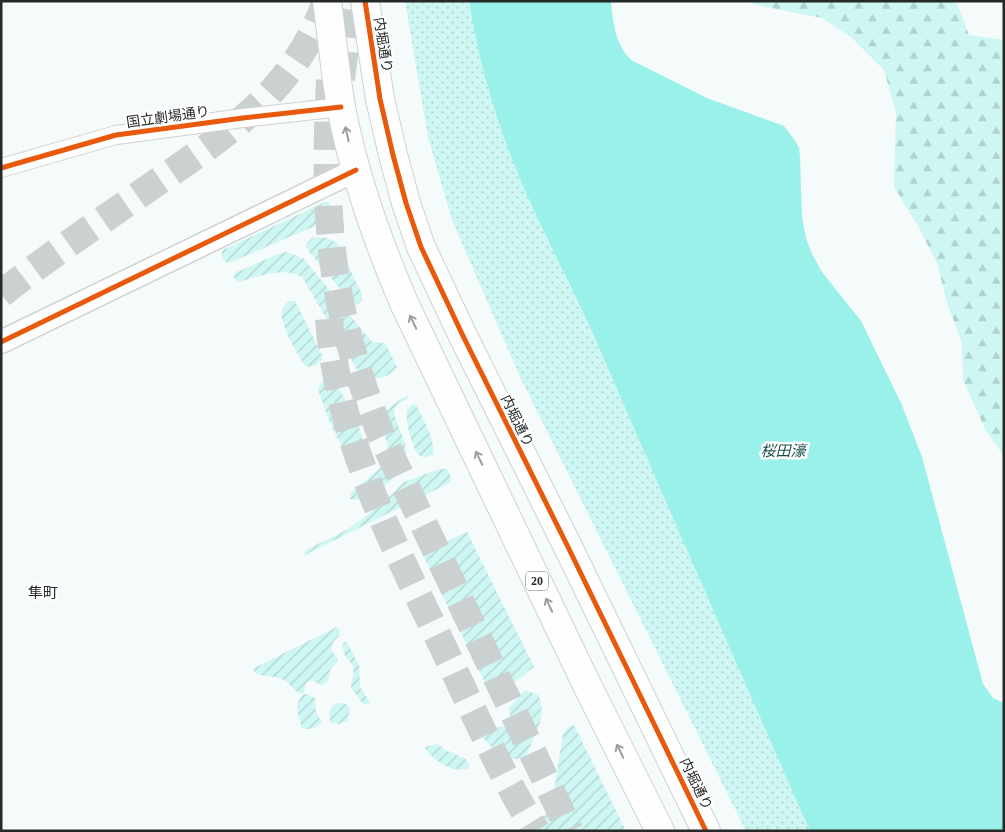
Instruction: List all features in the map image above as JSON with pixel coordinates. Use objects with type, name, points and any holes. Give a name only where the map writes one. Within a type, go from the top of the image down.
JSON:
[{"type":"highway","name":"20","points":[[327,1],[341,107],[356,170],[385,258],[404,303],[586,683],[660,831]]},
{"type":"highway","name":"内堀通り","points":[[365,1],[380,99],[406,203],[421,247],[706,831]]},
{"type":"highway","points":[[641,795],[652,831]]},
{"type":"street","name":"国立劇場通り","points":[[1,168],[116,135],[341,107]]},
{"type":"street","points":[[1,342],[356,170]]},
{"type":"green space","points":[[405,1],[469,1],[487,84],[513,160],[549,243],[600,351],[810,831],[746,831],[521,379],[452,220],[428,137]]},
{"type":"green space","points":[[749,1],[956,1],[969,35],[1004,40],[1004,456],[986,431],[963,380],[962,343],[946,300],[938,265],[918,226],[894,187],[896,112],[884,70],[852,38],[822,18],[757,5]]},
{"type":"green space","points":[[325,202],[329,202],[334,213],[334,217],[329,220],[229,263],[222,258],[223,250]]},
{"type":"green space","points":[[312,238],[327,238],[337,243],[362,294],[362,300],[357,305],[352,303],[306,248],[307,243]]},
{"type":"green space","points":[[287,252],[304,259],[372,342],[385,343],[397,367],[393,371],[383,377],[373,378],[363,375],[358,371],[302,277],[287,272],[279,272],[238,282],[234,278],[234,273]]},
{"type":"green space","points":[[289,301],[295,301],[322,355],[322,360],[313,366],[304,365],[293,346],[283,322],[282,310]]},
{"type":"green space","points":[[330,378],[334,380],[361,433],[363,451],[355,457],[349,454],[338,438],[318,389],[323,380]]},
{"type":"green space","points":[[407,396],[410,397],[398,404],[394,409],[396,421],[406,448],[404,462],[385,486],[367,497],[358,500],[350,499],[352,492],[377,470],[385,460],[388,447],[383,428],[384,416],[390,407]]},
{"type":"green space","points":[[413,404],[416,405],[422,416],[432,443],[433,454],[427,457],[422,457],[418,454],[409,433],[407,410]]},
{"type":"green space","points":[[440,469],[447,469],[451,482],[303,556],[306,550],[346,530],[366,516],[383,503],[404,482]]},
{"type":"green space","points":[[467,532],[534,667],[493,699],[422,553]]},
{"type":"green space","points":[[337,627],[340,630],[339,636],[333,642],[331,649],[338,660],[330,670],[329,679],[325,683],[321,685],[311,680],[306,683],[304,692],[301,694],[282,679],[254,672],[254,668]]},
{"type":"green space","points":[[346,641],[359,665],[360,687],[370,702],[369,705],[363,704],[351,688],[353,667],[344,652],[343,644]]},
{"type":"green space","points":[[525,690],[538,695],[541,703],[541,718],[527,755],[515,759],[494,750],[480,732],[512,724],[509,708]]},
{"type":"green space","points":[[307,694],[315,698],[316,713],[322,722],[315,728],[310,729],[302,728],[297,708],[302,695]]},
{"type":"green space","points":[[338,703],[346,704],[350,709],[347,721],[339,724],[331,722],[329,717],[331,708]]},
{"type":"green space","points":[[574,725],[626,831],[536,831],[546,813],[555,785],[563,734],[569,726]]},
{"type":"green space","points":[[438,744],[446,750],[466,759],[469,768],[456,769],[443,765],[432,757],[424,747]]},
{"type":"water","name":"桜田濠","points":[[469,1],[611,1],[618,40],[631,60],[707,98],[784,126],[794,139],[799,148],[802,217],[806,238],[822,272],[861,321],[901,403],[922,457],[983,684],[993,698],[1004,703],[1004,831],[810,831],[593,334],[522,183],[502,133],[486,81]]},
{"type":"tunnel","points":[[1,294],[57,252],[207,147],[256,108],[296,61],[313,33],[326,1]]},
{"type":"tunnel","points":[[341,79],[351,1]]},
{"type":"tunnel","points":[[330,80],[328,139],[330,228],[337,286],[360,376],[381,435],[570,831]]},
{"type":"tunnel","points":[[329,319],[334,363],[343,406],[370,489],[405,569],[487,741],[536,831]]},
{"type":"cycle path","points":[[365,1],[380,99],[406,203],[421,247],[706,831]]},
{"type":"cycle path","points":[[1,168],[116,135],[341,107]]},
{"type":"cycle path","points":[[1,342],[356,170]]},
{"type":"district","name":"隼町","points":[[43,593]]}]
